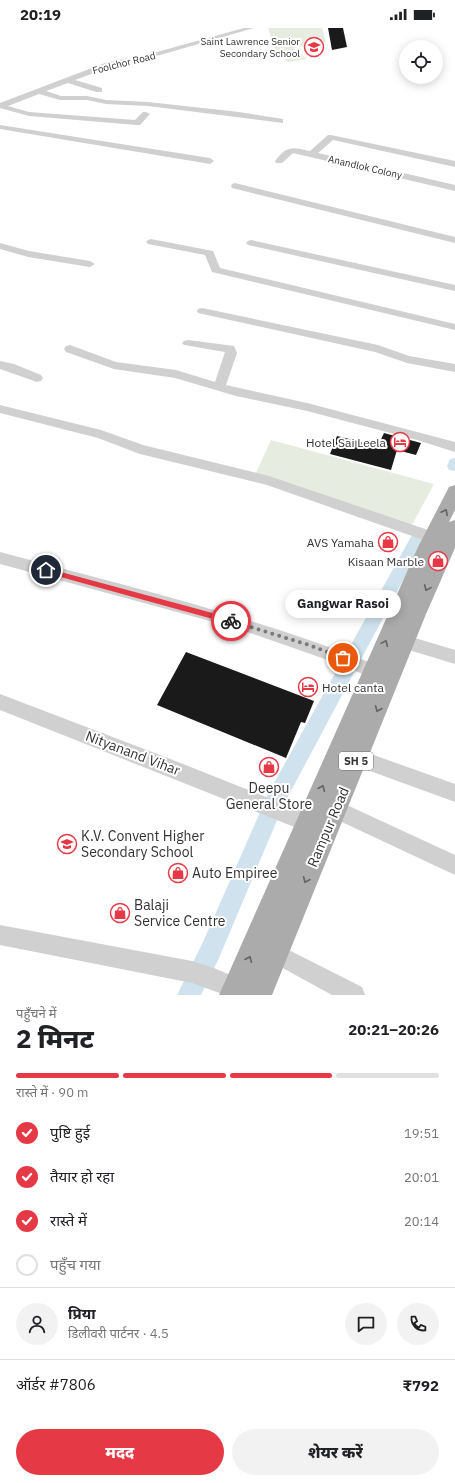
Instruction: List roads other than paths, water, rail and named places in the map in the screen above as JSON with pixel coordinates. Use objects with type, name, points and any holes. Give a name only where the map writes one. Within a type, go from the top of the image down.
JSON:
[{"type":"main road","points":[[235,992],[307,823],[358,664],[448,537],[455,492]]},
{"type":"main road","name":"Rampur Road","points":[[258,995],[448,537]]},
{"type":"street","name":"Foolchor Road","points":[[1,105],[108,65],[158,54],[251,28]]},
{"type":"street","points":[[67,80],[99,90]]},
{"type":"street","points":[[39,91],[60,98],[87,98],[106,102],[148,104],[239,114],[280,121]]},
{"type":"street","points":[[1,105],[29,114],[137,123],[146,114]]},
{"type":"street","points":[[0,127],[210,161]]},
{"type":"street","points":[[89,142],[99,132]]},
{"type":"street","points":[[311,155],[331,137],[455,164]]},
{"type":"street","name":"Anandlok Colony","points":[[279,161],[291,150],[455,188]]},
{"type":"street","points":[[235,186],[455,240]]},
{"type":"street","points":[[151,242],[209,253],[216,270],[455,327]]},
{"type":"street","points":[[251,243],[455,288]]},
{"type":"street","points":[[0,246],[28,254],[90,264]]},
{"type":"street","points":[[202,311],[378,349],[407,359],[455,368]]},
{"type":"street","points":[[188,343],[230,349],[231,353],[219,387]]},
{"type":"street","points":[[70,348],[114,365],[176,374],[219,387],[337,415],[455,447]]},
{"type":"street","points":[[0,365],[10,367],[37,378]]},
{"type":"street","points":[[0,409],[101,434],[140,449],[269,481],[448,537]]},
{"type":"street","points":[[0,558],[192,610],[309,645],[358,664]]},
{"type":"street","points":[[405,642],[455,657]]},
{"type":"street","name":"Nityanand Vihar","points":[[0,702],[307,823]]},
{"type":"street","points":[[357,758],[455,793]]},
{"type":"street","points":[[336,809],[455,864]]},
{"type":"street","points":[[0,935],[192,972],[214,979],[235,992]]},
{"type":"street","points":[[275,953],[354,995]]},
{"type":"waterway","points":[[189,995],[211,950],[276,799],[417,539]]},
{"type":"place","name":"Saint Lawrence Senior Secondary School","points":[[314,47]]},
{"type":"place","name":"Hotel Sai Leela","points":[[400,442]]},
{"type":"place","name":"AVS Yamaha","points":[[388,542]]},
{"type":"place","name":"Kisaan Marble","points":[[438,561]]},
{"type":"place","name":"Gangwar Rasoi","points":[[343,658]]},
{"type":"place","name":"Hotel canta","points":[[308,687]]},
{"type":"place","name":"Deepu General Store","points":[[269,767]]},
{"type":"place","name":"K.V. Convent Higher Secondary School","points":[[67,844]]},
{"type":"place","name":"Auto Empiree","points":[[178,873]]},
{"type":"place","name":"Balaji Service Centre","points":[[120,913]]}]
